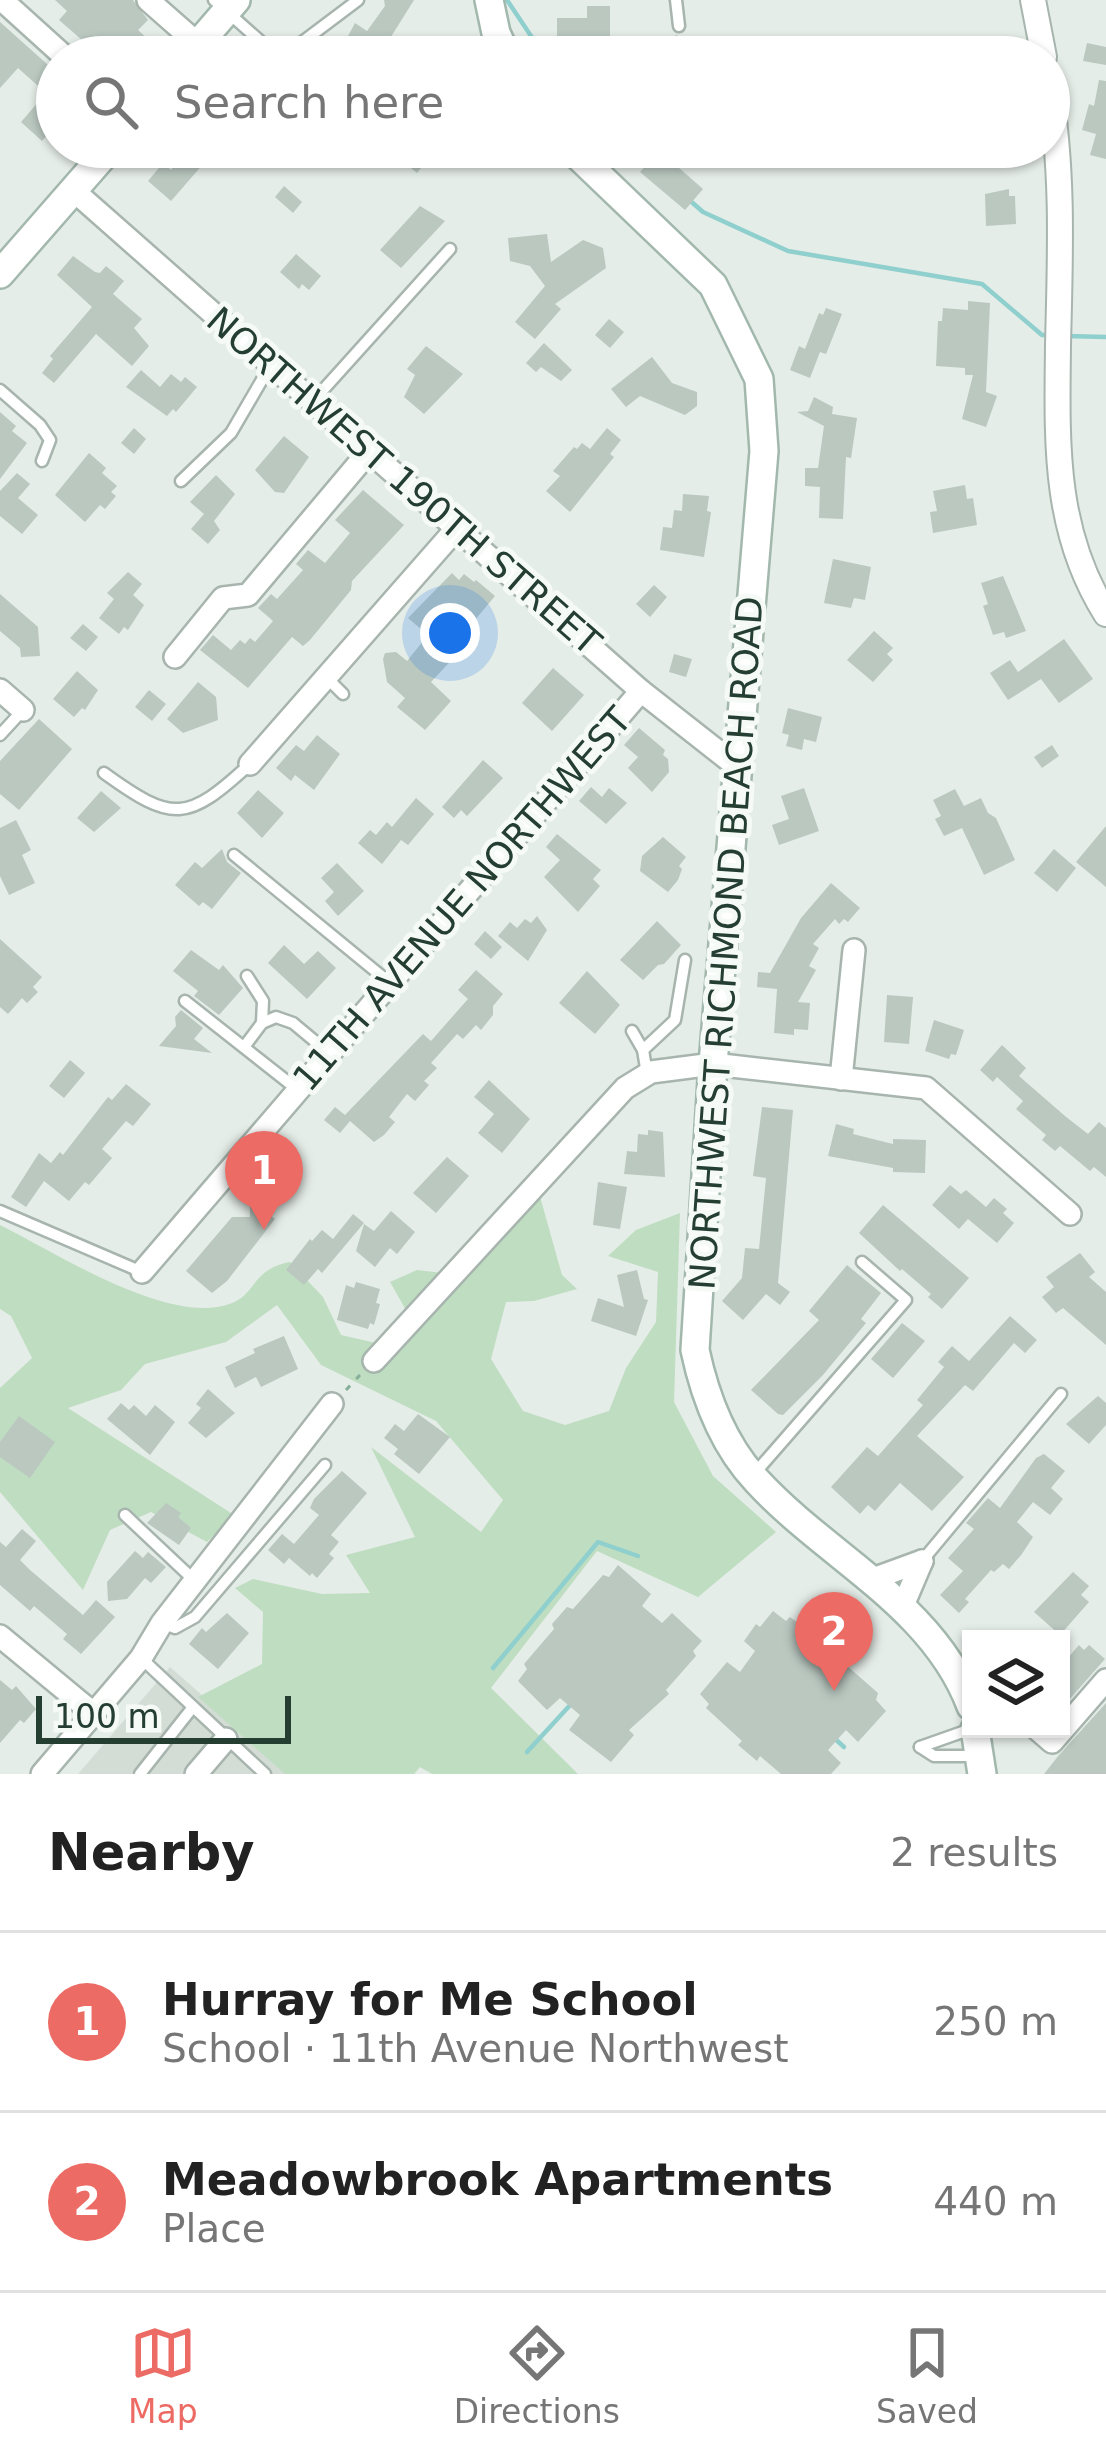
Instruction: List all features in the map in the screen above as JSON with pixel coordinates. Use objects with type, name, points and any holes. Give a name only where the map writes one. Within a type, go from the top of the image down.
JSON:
[{"type":"main road","points":[[490,0],[497,36]]},
{"type":"main road","points":[[203,36],[225,4]]},
{"type":"main road","points":[[4,261],[93,168]]},
{"type":"main road","name":"NORTHWEST RICHMOND BEACH ROAD","points":[[591,168],[713,285],[759,379],[764,451],[713,1064],[695,1350],[705,1394],[753,1476],[902,1608],[946,1656],[962,1687]]},
{"type":"street","points":[[2,0],[42,36]]},
{"type":"street","points":[[148,0],[180,36]]},
{"type":"street","points":[[1033,0],[1040,36]]},
{"type":"street","points":[[1056,168],[1060,214],[1057,459],[1062,508],[1073,548],[1106,614]]},
{"type":"street","name":"NORTHWEST 190TH STREET","points":[[74,190],[641,691],[740,768]]},
{"type":"street","points":[[175,656],[223,598],[248,595],[371,449]]},
{"type":"street","points":[[250,764],[458,527]]},
{"type":"street","points":[[0,690],[22,710]]},
{"type":"street","name":"11TH AVENUE NORTHWEST","points":[[142,1272],[641,691]]},
{"type":"street","points":[[841,1079],[854,950]]},
{"type":"street","points":[[374,1361],[593,1122],[647,1074],[713,1064],[926,1088],[1070,1214]]},
{"type":"street","points":[[42,1774],[140,1658],[332,1404]]},
{"type":"street","points":[[870,1580],[922,1562]]},
{"type":"street","points":[[902,1608],[922,1562]]},
{"type":"street","points":[[0,1636],[93,1713]]},
{"type":"street","points":[[1070,1721],[1106,1680]]},
{"type":"street","points":[[196,1774],[226,1738]]},
{"type":"lane","points":[[311,36],[358,0]]},
{"type":"lane","points":[[676,0],[679,26]]},
{"type":"lane","points":[[225,4],[256,36]]},
{"type":"lane","points":[[314,400],[450,250]]},
{"type":"lane","points":[[181,481],[231,433],[271,363]]},
{"type":"lane","points":[[0,389],[50,440],[42,461]]},
{"type":"lane","points":[[326,677],[343,694]]},
{"type":"lane","points":[[0,735],[22,710]]},
{"type":"lane","points":[[104,773],[145,802],[180,810],[210,798],[250,764]]},
{"type":"lane","points":[[234,855],[390,982]]},
{"type":"lane","points":[[643,1050],[675,1020],[685,961]]},
{"type":"lane","points":[[247,976],[263,1001],[262,1023]]},
{"type":"lane","points":[[185,1001],[298,1090]]},
{"type":"lane","points":[[244,1047],[262,1023],[276,1017],[293,1023],[329,1053]]},
{"type":"lane","points":[[632,1030],[643,1050],[647,1074]]},
{"type":"lane","points":[[0,1211],[142,1272]]},
{"type":"lane","points":[[753,1476],[906,1300],[862,1262]]},
{"type":"lane","points":[[922,1562],[1061,1394]]},
{"type":"lane","points":[[163,1623],[175,1628],[195,1617],[325,1465]]},
{"type":"lane","points":[[125,1515],[195,1581]]},
{"type":"lane","points":[[140,1658],[265,1774]]},
{"type":"lane","points":[[140,1774],[193,1707]]},
{"type":"path","points":[[332,1404],[374,1361]]},
{"type":"shaded area","points":[[170,1667],[292,1774],[78,1774]]},
{"type":"green space","points":[[539,1193],[562,1275],[577,1289],[534,1301],[506,1302],[491,1359],[523,1411],[565,1425],[609,1411],[626,1368],[656,1322],[658,1272],[608,1256],[636,1230],[680,1213],[674,1402],[713,1476],[776,1532],[698,1597],[597,1551],[491,1688],[578,1774],[432,1774],[420,1767],[414,1774],[285,1774],[198,1697],[262,1664],[263,1612],[235,1588],[253,1579],[322,1594],[370,1593],[346,1555],[415,1537],[371,1447],[481,1532],[503,1500],[436,1421],[321,1365],[277,1305],[226,1342],[145,1364],[121,1390],[68,1408],[234,1515],[207,1542],[151,1512],[110,1530],[83,1590],[0,1492],[0,1388],[32,1358],[11,1316],[0,1309],[0,1225],[114,1284],[178,1305],[207,1308],[232,1303],[268,1270],[290,1262],[323,1297],[341,1335],[398,1348],[415,1326],[390,1282],[417,1270],[460,1275]]},
{"type":"building","points":[[55,0],[133,0],[148,20],[138,30],[145,36],[77,36],[59,20],[67,11]]},
{"type":"building","points":[[384,0],[414,0],[392,36],[348,36],[355,23],[367,31],[385,6]]},
{"type":"building","points":[[587,6],[610,6],[610,36],[557,36],[557,18],[587,18]]},
{"type":"building","points":[[0,22],[36,54],[36,84],[18,68],[0,88]]},
{"type":"building","points":[[1087,43],[1106,47],[1106,65],[1083,61]]},
{"type":"building","points":[[1099,80],[1106,81],[1106,159],[1090,155],[1096,134],[1082,130],[1089,104],[1094,106]]},
{"type":"building","points":[[36,105],[36,136],[21,122]]},
{"type":"building","points":[[159,168],[200,168],[171,201],[148,181]]},
{"type":"building","points":[[644,168],[679,168],[703,189],[685,210],[640,172]]},
{"type":"building","points":[[284,186],[302,202],[293,213],[275,197]]},
{"type":"building","points":[[1009,189],[1009,196],[1015,196],[1016,224],[986,226],[985,194]]},
{"type":"building","points":[[420,206],[445,221],[401,268],[380,250]]},
{"type":"building","points":[[547,234],[551,262],[583,240],[603,248],[606,268],[555,304],[561,309],[535,339],[515,322],[545,286],[530,266],[510,261],[508,238]]},
{"type":"building","points":[[296,254],[321,276],[309,290],[302,284],[299,289],[280,272]]},
{"type":"building","points":[[73,256],[95,272],[106,266],[124,281],[113,294],[142,319],[134,328],[149,346],[132,366],[96,334],[54,383],[42,373],[53,359],[50,356],[92,307],[57,275]]},
{"type":"building","points":[[968,301],[990,303],[986,392],[997,396],[986,427],[962,419],[973,375],[965,375],[965,368],[936,366],[943,308],[968,310]]},
{"type":"building","points":[[826,308],[842,314],[810,378],[790,370],[799,346],[805,349],[819,313],[823,315]]},
{"type":"building","points":[[609,319],[624,332],[610,348],[595,335]]},
{"type":"building","points":[[544,343],[572,370],[561,381],[526,363]]},
{"type":"building","points":[[426,346],[463,374],[424,414],[404,397],[415,375],[407,369]]},
{"type":"building","points":[[652,357],[672,383],[697,392],[697,406],[685,415],[640,396],[626,407],[611,389]]},
{"type":"building","points":[[141,370],[160,387],[171,374],[197,387],[167,416],[126,387]]},
{"type":"building","points":[[814,397],[833,407],[832,414],[857,418],[851,458],[846,457],[843,519],[819,518],[820,487],[805,486],[805,468],[818,468],[824,426],[797,412],[808,411]]},
{"type":"building","points":[[0,412],[27,443],[0,479]]},
{"type":"building","points":[[134,428],[146,439],[134,454],[121,443]]},
{"type":"building","points":[[607,428],[621,440],[610,454],[614,457],[570,512],[546,491],[560,476],[553,471],[574,447],[582,443],[590,449]]},
{"type":"building","points":[[284,436],[309,457],[284,493],[275,492],[255,470]]},
{"type":"building","points":[[89,453],[117,486],[111,492],[116,496],[105,509],[100,505],[85,522],[55,495]]},
{"type":"building","points":[[17,473],[30,484],[18,498],[38,515],[22,534],[0,516],[0,491]]},
{"type":"building","points":[[216,475],[235,494],[214,521],[220,530],[208,544],[191,529],[204,514],[190,502]]},
{"type":"building","points":[[965,485],[967,499],[973,498],[977,525],[933,533],[930,512],[937,511],[933,491]]},
{"type":"building","points":[[363,490],[404,525],[352,581],[351,590],[310,640],[303,646],[292,637],[248,688],[200,650],[213,635],[231,650],[240,640],[255,642],[273,621],[258,608],[271,594],[277,599],[303,570],[296,564],[308,550],[325,563],[350,533],[335,520]]},
{"type":"building","points":[[683,494],[709,496],[704,557],[660,550],[663,527],[672,528],[674,510],[682,511]]},
{"type":"building","points":[[833,559],[871,567],[865,600],[854,598],[851,608],[824,603]]},
{"type":"building","points":[[128,572],[142,584],[133,595],[144,605],[128,630],[124,627],[119,634],[99,618],[114,599],[107,593]]},
{"type":"building","points":[[452,573],[459,580],[464,574],[476,580],[495,596],[454,645],[461,650],[431,682],[451,701],[425,730],[397,707],[405,698],[387,682],[383,659],[385,653],[396,652],[407,661],[428,635],[408,618]]},
{"type":"building","points":[[1003,576],[1026,631],[1006,638],[1004,632],[993,635],[981,583]]},
{"type":"building","points":[[654,585],[667,597],[650,617],[636,604]]},
{"type":"building","points":[[0,594],[38,627],[40,656],[21,657],[20,648],[0,631]]},
{"type":"building","points":[[83,624],[98,637],[86,651],[70,638]]},
{"type":"building","points":[[874,631],[893,648],[887,654],[893,660],[873,682],[847,660]]},
{"type":"building","points":[[1064,639],[1093,679],[1059,703],[1041,679],[1008,700],[990,673],[1010,660],[1018,672]]},
{"type":"building","points":[[674,654],[692,659],[686,677],[669,672]]},
{"type":"building","points":[[553,668],[584,695],[552,731],[522,703]]},
{"type":"building","points":[[77,671],[98,690],[74,717],[53,699]]},
{"type":"building","points":[[198,682],[216,697],[218,720],[183,733],[167,719]]},
{"type":"building","points":[[149,690],[166,704],[152,721],[135,707]]},
{"type":"building","points":[[788,708],[822,717],[816,742],[804,739],[802,750],[786,746],[789,735],[782,733]]},
{"type":"building","points":[[39,719],[72,749],[19,810],[0,794],[0,761]]},
{"type":"building","points":[[639,728],[665,750],[668,759],[669,772],[652,792],[628,768],[638,757],[624,745]]},
{"type":"building","points":[[317,735],[340,754],[314,790],[295,775],[291,781],[276,768],[296,745],[304,751]]},
{"type":"building","points":[[1052,745],[1059,756],[1042,768],[1034,757]]},
{"type":"building","points":[[483,760],[503,778],[467,816],[461,810],[454,818],[442,807]]},
{"type":"building","points":[[591,787],[602,797],[609,788],[627,803],[606,824],[579,801]]},
{"type":"building","points":[[804,788],[819,831],[779,845],[772,825],[789,819],[781,796]]},
{"type":"building","points":[[955,789],[964,806],[981,798],[1015,860],[984,875],[962,828],[944,836],[935,819],[941,816],[933,800]]},
{"type":"building","points":[[258,790],[284,813],[262,838],[237,813]]},
{"type":"building","points":[[101,791],[121,808],[94,832],[77,818]]},
{"type":"building","points":[[416,798],[434,814],[408,845],[401,840],[382,864],[358,843],[370,830],[376,835],[387,822],[392,827]]},
{"type":"building","points":[[16,820],[31,850],[22,855],[35,883],[9,895],[0,876],[0,828]]},
{"type":"building","points":[[1106,826],[1106,887],[1076,862]]},
{"type":"building","points":[[557,834],[601,870],[593,879],[600,886],[578,912],[544,877],[560,860],[546,847]]},
{"type":"building","points":[[663,837],[686,857],[668,892],[640,871],[642,856]]},
{"type":"building","points":[[222,849],[227,862],[241,873],[212,909],[203,902],[199,906],[175,885],[195,862],[202,868]]},
{"type":"building","points":[[1054,849],[1076,868],[1057,892],[1034,873]]},
{"type":"building","points":[[337,863],[364,891],[338,916],[325,901],[334,892],[321,878]]},
{"type":"building","points":[[831,883],[860,908],[848,922],[844,919],[839,924],[835,919],[813,944],[819,948],[809,966],[816,970],[798,1002],[810,1003],[808,1030],[794,1029],[794,1035],[774,1033],[777,989],[757,987],[758,972],[770,973],[801,918]]},
{"type":"building","points":[[537,916],[547,930],[528,961],[498,936],[510,922],[517,928],[525,919],[531,923]]},
{"type":"building","points":[[657,921],[681,945],[643,980],[620,960]]},
{"type":"building","points":[[485,931],[502,947],[491,959],[474,944]]},
{"type":"building","points":[[0,939],[42,977],[33,987],[38,992],[27,1003],[22,998],[8,1014],[0,1007]]},
{"type":"building","points":[[284,945],[304,964],[318,951],[336,968],[307,999],[268,963]]},
{"type":"building","points":[[191,950],[219,970],[223,965],[243,988],[219,1015],[173,971]]},
{"type":"building","points":[[476,970],[503,994],[493,1006],[493,1015],[481,1030],[476,1025],[463,1039],[457,1034],[431,1063],[437,1068],[424,1081],[429,1085],[415,1101],[407,1094],[389,1117],[395,1122],[384,1135],[374,1142],[350,1121],[340,1133],[324,1120],[335,1107],[345,1115],[423,1034],[431,1041],[468,999],[458,990]]},
{"type":"building","points":[[587,971],[620,1005],[595,1034],[559,1003]]},
{"type":"building","points":[[887,995],[913,997],[909,1044],[884,1042]]},
{"type":"building","points":[[181,1010],[203,1028],[194,1039],[212,1053],[159,1046],[176,1026],[175,1017]]},
{"type":"building","points":[[934,1020],[964,1030],[956,1055],[949,1059],[925,1051]]},
{"type":"building","points":[[1002,1045],[1026,1068],[1019,1076],[1065,1116],[1088,1134],[1099,1122],[1106,1128],[1106,1177],[1094,1167],[1090,1171],[1060,1146],[1055,1151],[1042,1140],[1046,1135],[1016,1109],[1023,1101],[997,1077],[993,1082],[980,1070]]},
{"type":"building","points":[[70,1060],[85,1073],[64,1098],[49,1086]]},
{"type":"building","points":[[489,1080],[530,1119],[502,1153],[478,1133],[494,1114],[474,1097]]},
{"type":"building","points":[[126,1084],[151,1104],[133,1126],[126,1121],[102,1149],[112,1158],[89,1185],[85,1182],[69,1201],[44,1181],[26,1207],[11,1197],[39,1153],[51,1163],[60,1152],[63,1155],[108,1097],[112,1100]]},
{"type":"building","points":[[762,1107],[793,1110],[778,1283],[790,1292],[780,1305],[766,1294],[743,1320],[722,1301],[742,1278],[745,1248],[759,1249],[766,1178],[753,1176]]},
{"type":"building","points":[[836,1124],[854,1129],[853,1134],[893,1144],[893,1139],[926,1140],[925,1173],[893,1172],[893,1168],[828,1156]]},
{"type":"building","points":[[648,1130],[663,1132],[665,1177],[624,1174],[627,1151],[637,1152],[638,1134],[648,1135]]},
{"type":"building","points":[[447,1157],[469,1176],[436,1213],[413,1193]]},
{"type":"building","points":[[598,1182],[627,1187],[620,1229],[593,1225]]},
{"type":"building","points":[[950,1185],[961,1194],[966,1190],[986,1207],[994,1198],[1007,1209],[1003,1213],[1014,1223],[997,1243],[968,1219],[959,1229],[932,1205]]},
{"type":"building","points":[[250,1199],[275,1219],[227,1281],[212,1293],[186,1271],[232,1217],[250,1217]]},
{"type":"building","points":[[883,1205],[969,1278],[942,1309],[928,1297],[931,1294],[859,1233]]},
{"type":"building","points":[[391,1211],[415,1232],[397,1254],[390,1248],[375,1267],[356,1251],[364,1224],[374,1231]]},
{"type":"building","points":[[353,1214],[364,1223],[322,1273],[318,1269],[304,1285],[286,1270],[310,1239],[322,1230],[333,1239]]},
{"type":"building","points":[[1080,1253],[1095,1272],[1089,1277],[1106,1292],[1106,1345],[1063,1308],[1056,1313],[1042,1297],[1054,1287],[1046,1277]]},
{"type":"building","points":[[847,1265],[881,1293],[861,1319],[866,1323],[823,1375],[783,1415],[778,1414],[751,1390],[819,1320],[809,1311]]},
{"type":"building","points":[[637,1270],[648,1300],[636,1336],[591,1321],[598,1298],[624,1307],[617,1275]]},
{"type":"building","points":[[356,1282],[380,1289],[374,1325],[370,1323],[368,1329],[337,1320],[346,1285],[354,1288]]},
{"type":"building","points":[[1010,1316],[1037,1340],[1025,1353],[1014,1343],[973,1391],[965,1385],[917,1436],[964,1477],[932,1511],[900,1483],[875,1511],[868,1505],[860,1514],[831,1487],[867,1447],[878,1456],[923,1405],[917,1400],[944,1367],[938,1362],[952,1346],[969,1361]]},
{"type":"building","points":[[902,1323],[925,1341],[893,1378],[871,1359]]},
{"type":"building","points":[[284,1336],[298,1369],[261,1387],[256,1377],[235,1388],[225,1367]]},
{"type":"building","points":[[208,1389],[235,1413],[206,1438],[188,1423]]},
{"type":"building","points":[[1098,1396],[1106,1403],[1106,1425],[1089,1444],[1066,1424]]},
{"type":"building","points":[[121,1403],[129,1410],[134,1405],[146,1416],[155,1405],[175,1422],[150,1455],[107,1419]]},
{"type":"building","points":[[418,1414],[450,1437],[419,1474],[394,1454],[398,1449],[384,1438],[395,1424],[404,1431]]},
{"type":"building","points":[[19,1416],[55,1442],[30,1478],[0,1457],[0,1442]]},
{"type":"building","points":[[1044,1454],[1065,1471],[1051,1488],[1063,1499],[1050,1515],[1033,1502],[1017,1522],[1033,1537],[1022,1554],[1009,1569],[1003,1564],[991,1570],[959,1613],[940,1595],[963,1571],[948,1558],[974,1529],[966,1523],[988,1498],[1000,1508],[1036,1458]]},
{"type":"building","points":[[342,1471],[367,1493],[331,1535],[339,1542],[329,1554],[334,1558],[317,1578],[289,1558],[284,1564],[268,1550],[282,1534],[294,1544],[319,1515],[310,1508],[314,1499]]},
{"type":"building","points":[[166,1503],[191,1528],[179,1545],[147,1523]]},
{"type":"building","points":[[22,1529],[36,1541],[20,1560],[30,1570],[83,1615],[96,1600],[115,1617],[81,1654],[63,1639],[67,1634],[0,1585],[0,1542],[6,1547]]},
{"type":"building","points":[[135,1551],[143,1558],[148,1552],[166,1567],[151,1583],[145,1578],[127,1599],[108,1601],[107,1582]]},
{"type":"building","points":[[618,1565],[651,1594],[642,1606],[662,1623],[672,1613],[702,1641],[693,1651],[696,1656],[666,1690],[669,1694],[629,1730],[634,1735],[611,1762],[569,1730],[580,1715],[560,1698],[547,1710],[518,1681],[527,1669],[524,1664],[554,1629],[552,1624]]},
{"type":"building","points":[[1073,1572],[1089,1586],[1081,1595],[1089,1602],[1064,1630],[1054,1630],[1034,1612]]},
{"type":"building","points":[[773,1611],[786,1621],[790,1617],[847,1659],[846,1665],[878,1693],[876,1700],[886,1711],[858,1742],[846,1730],[828,1750],[841,1763],[831,1774],[781,1774],[760,1756],[757,1761],[706,1708],[709,1704],[700,1694],[727,1662],[740,1672],[755,1651],[744,1641]]},
{"type":"building","points":[[227,1613],[249,1633],[218,1669],[189,1644],[202,1628],[206,1632]]},
{"type":"building","points":[[1079,1645],[1084,1650],[1089,1645],[1105,1659],[1070,1699],[1070,1656]]},
{"type":"building","points":[[0,1680],[12,1690],[16,1686],[36,1709],[0,1743]]},
{"type":"building","points":[[1106,1703],[1106,1774],[1044,1774],[1059,1755]]},
{"type":"waterway","points":[[507,0],[531,36]]},
{"type":"waterway","points":[[687,198],[703,212],[788,251],[982,284],[1042,335],[1049,335]]},
{"type":"waterway","points":[[1066,336],[1106,337]]},
{"type":"waterway","points":[[493,1668],[598,1542],[638,1556]]},
{"type":"waterway","points":[[527,1752],[572,1703]]},
{"type":"waterway","points":[[833,1737],[844,1747]]},
{"type":"place","name":"Hurray for Me School","points":[[264,1230]]},
{"type":"place","name":"Meadowbrook Apartments","points":[[834,1691]]}]
